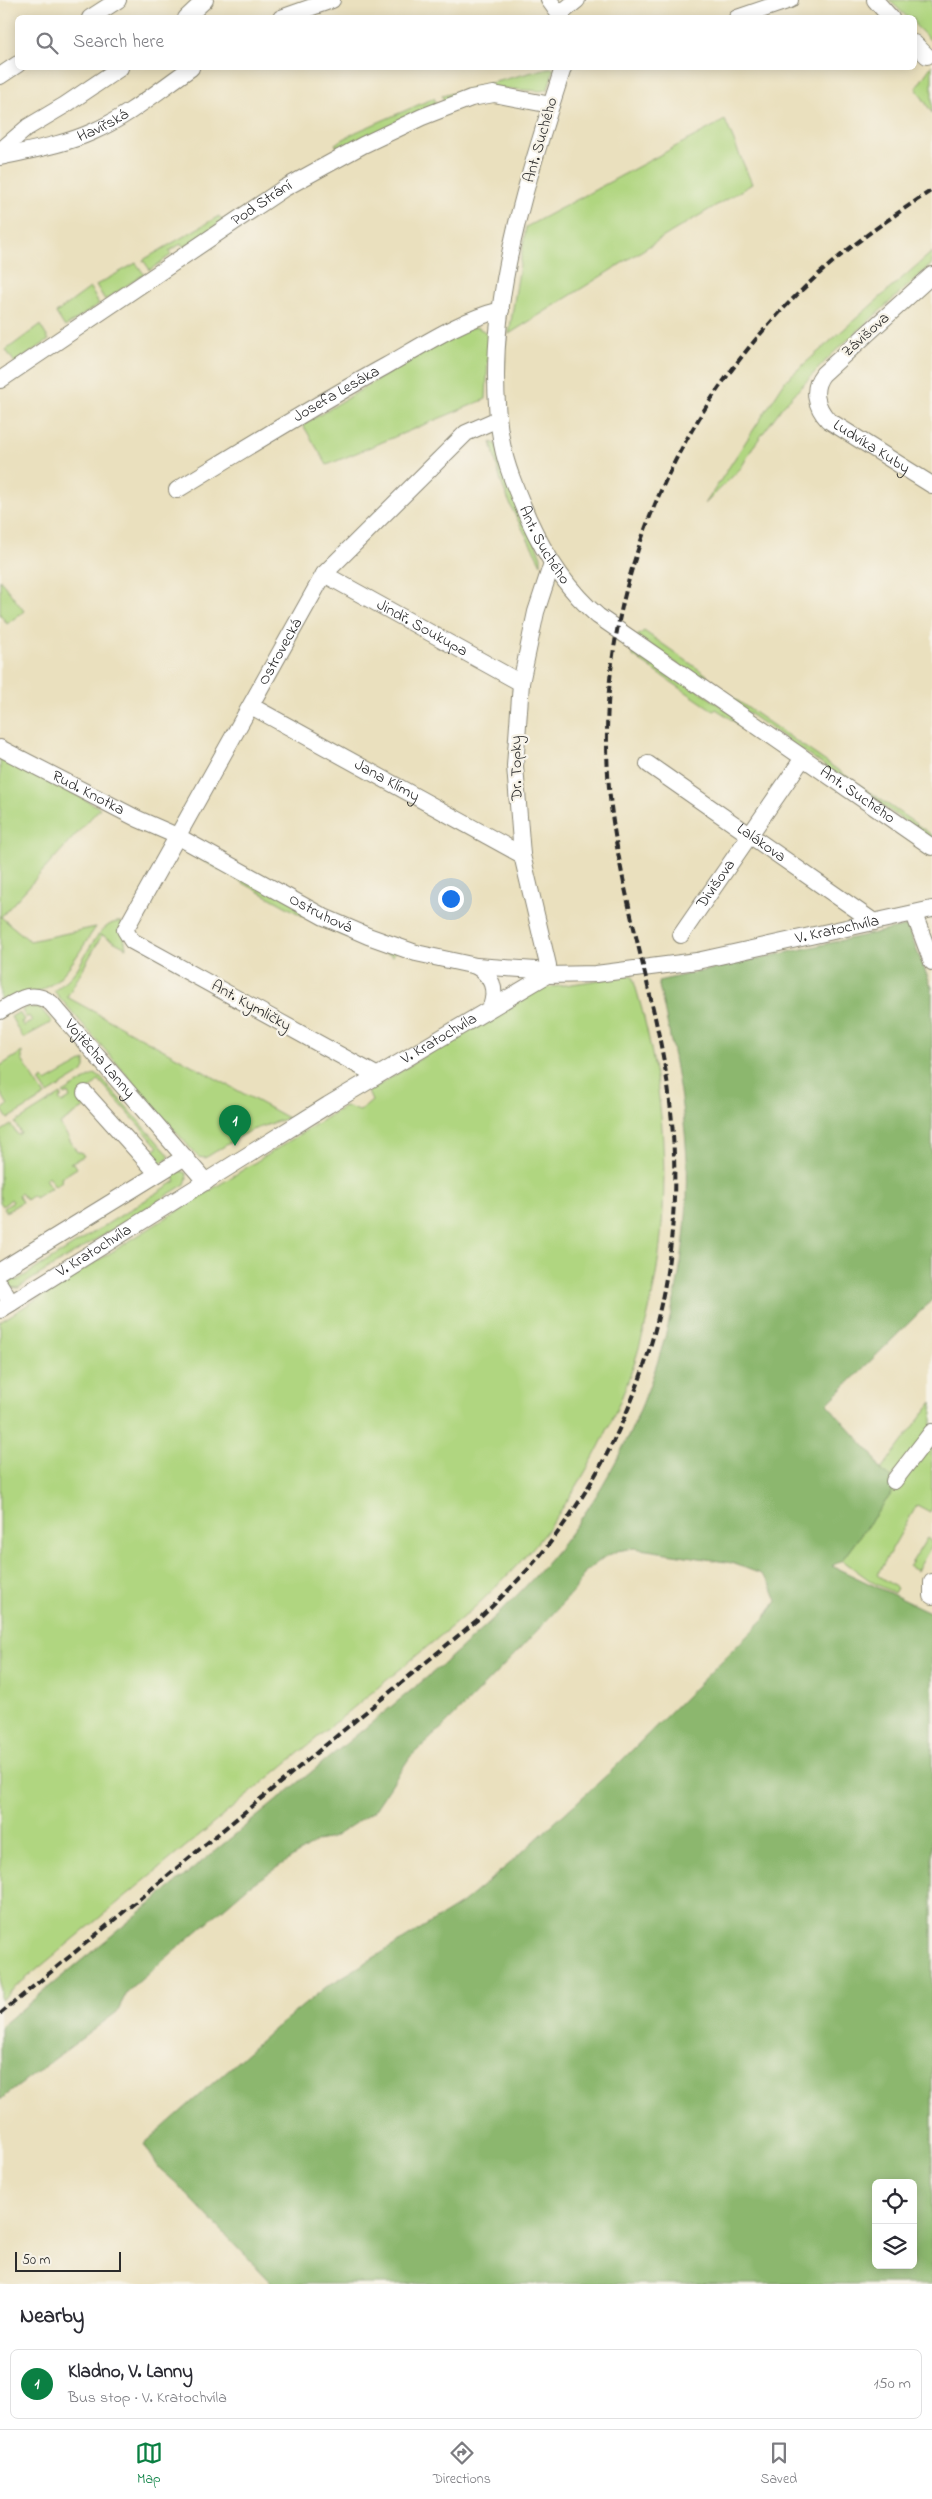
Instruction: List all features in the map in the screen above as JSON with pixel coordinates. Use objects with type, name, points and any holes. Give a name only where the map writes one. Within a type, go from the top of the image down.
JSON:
[{"type":"street","points":[[95,15],[118,0]]},
{"type":"street","points":[[189,15],[205,0]]},
{"type":"street","points":[[290,15],[332,0]]},
{"type":"street","points":[[550,0],[560,15]]},
{"type":"street","points":[[562,15],[576,0]]},
{"type":"street","points":[[746,15],[790,0]]},
{"type":"street","points":[[875,0],[888,15]]},
{"type":"street","points":[[917,46],[927,56]]},
{"type":"street","points":[[0,76],[15,66]]},
{"type":"street","points":[[0,151],[28,127],[65,106],[117,70]]},
{"type":"street","name":"Havířská","points":[[0,157],[60,143],[97,130],[128,113],[188,70]]},
{"type":"street","name":"Ant. Suchého","points":[[562,70],[514,234],[501,310],[496,378],[498,419],[502,446],[513,482],[532,526],[552,563],[576,595],[598,616],[932,847]]},
{"type":"street","name":"Pod Strání","points":[[0,380],[283,189],[362,145],[422,117],[471,98],[494,94],[551,105]]},
{"type":"street","name":"Závišova","points":[[817,402],[816,388],[823,374],[932,275]]},
{"type":"street","name":"Josefa Lesáka","points":[[177,490],[318,404],[424,344],[478,315],[501,310]]},
{"type":"street","name":"Ludvíka Kuby","points":[[817,402],[822,413],[832,423],[932,485]]},
{"type":"street","name":"Ostrovecká","points":[[127,936],[125,930],[324,574],[466,433],[498,419]]},
{"type":"street","name":"Dr. Topky","points":[[547,975],[548,965],[522,855],[515,766],[521,684],[536,612],[552,563]]},
{"type":"street","name":"Jindř. Soukupa","points":[[324,574],[521,684]]},
{"type":"street","name":"Jana Klímy","points":[[251,706],[522,855]]},
{"type":"street","name":"Rud. Knotka","points":[[0,748],[138,819],[177,836]]},
{"type":"street","name":"Divišova","points":[[681,936],[804,758]]},
{"type":"street","name":"Lalákova","points":[[648,764],[874,922]]},
{"type":"street","name":"Ostruhová","points":[[177,836],[333,920],[416,953],[476,966],[536,970],[547,975]]},
{"type":"street","name":"V. Kratochvíla","points":[[6,1307],[376,1075],[547,975],[596,974],[682,963],[932,909]]},
{"type":"street","points":[[914,914],[932,962]]},
{"type":"street","name":"Ant. Kymličky","points":[[127,936],[376,1075]]},
{"type":"street","points":[[476,966],[493,984],[495,990],[492,1007]]},
{"type":"street","name":"Vojtěcha Lanny","points":[[0,1011],[28,996],[40,996],[51,1003],[206,1182]]},
{"type":"street","name":"Vojtěcha Lanny","points":[[85,1093],[157,1173]]},
{"type":"street","points":[[0,1271],[185,1157]]},
{"type":"street","points":[[0,1285],[6,1307]]},
{"type":"street","points":[[894,1482],[932,1432]]},
{"type":"street","points":[[932,1582],[932,1596]]},
{"type":"green space","points":[[889,0],[932,0],[932,42],[917,27],[917,15],[905,15]]},
{"type":"green space","points":[[932,65],[932,113],[916,88]]},
{"type":"green space","points":[[540,70],[553,70],[548,89],[541,91],[494,88],[444,101],[442,96]]},
{"type":"green space","points":[[434,98],[436,104],[339,149],[335,144],[356,132]]},
{"type":"green space","points":[[725,120],[752,184],[509,334],[526,227]]},
{"type":"green space","points":[[219,216],[223,221],[184,247],[181,244],[169,251],[171,255],[150,270],[143,260]]},
{"type":"green space","points":[[932,252],[932,264],[832,354],[783,406],[753,447],[741,468],[705,504],[786,380]]},
{"type":"green space","points":[[136,263],[144,274],[105,300],[96,285]]},
{"type":"green space","points":[[90,288],[99,304],[65,327],[56,313]]},
{"type":"green space","points":[[40,325],[49,340],[15,363],[6,350]]},
{"type":"green space","points":[[476,327],[484,331],[489,337],[486,399],[327,465],[303,425],[407,362],[468,329]]},
{"type":"green space","points":[[491,442],[496,444],[541,557],[541,564],[513,511],[501,482]]},
{"type":"green space","points":[[0,580],[24,611],[7,624],[0,614]]},
{"type":"green space","points":[[644,631],[707,675],[706,679],[932,835],[932,840],[637,636]]},
{"type":"green space","points":[[634,645],[792,756],[793,762],[716,709],[714,711],[633,656]]},
{"type":"green space","points":[[0,753],[100,808],[1,917],[30,941],[96,927],[67,969],[53,983],[34,994],[0,1003]]},
{"type":"green space","points":[[188,847],[395,952],[393,956],[321,926],[182,849]]},
{"type":"green space","points":[[122,922],[126,948],[102,935],[67,997],[288,1118],[249,1131],[205,1158],[198,1157],[54,991],[75,972],[101,932],[114,923]]},
{"type":"green space","points":[[907,926],[932,988],[932,1300],[827,1404],[873,1455],[881,1470],[894,1481],[894,1490],[842,1560],[832,1566],[932,1613],[932,2284],[273,2284],[175,2182],[159,2168],[144,2144],[273,2030],[326,1987],[461,1904],[508,1865],[609,1773],[765,1618],[777,1601],[770,1583],[761,1574],[732,1563],[634,1548],[617,1551],[603,1558],[585,1572],[574,1591],[517,1652],[446,1724],[410,1757],[374,1811],[332,1838],[317,1841],[249,1886],[127,1992],[117,2012],[0,2100],[0,2027],[442,1665],[532,1580],[559,1548],[589,1507],[616,1462],[638,1414],[657,1364],[671,1313],[681,1262],[686,1210],[687,1159],[683,1114],[668,1025],[658,981]]},
{"type":"green space","points":[[632,975],[651,1048],[661,1121],[664,1194],[657,1266],[642,1336],[619,1405],[586,1471],[536,1544],[474,1608],[0,2000],[0,1322],[345,1106],[360,1111],[372,1101],[368,1092],[512,1001],[539,989]]},
{"type":"green space","points":[[29,1007],[41,1009],[52,1022],[23,1038],[11,1017],[19,1012],[24,1020],[21,1022],[24,1026],[32,1021],[29,1016],[26,1018],[22,1010]]},
{"type":"green space","points":[[22,1052],[22,1060],[45,1096],[8,1119],[2,1110],[8,1105],[0,1092],[0,1066]]},
{"type":"green space","points":[[85,1060],[85,1068],[82,1073],[48,1094],[39,1081],[43,1078],[46,1082]]},
{"type":"green space","points":[[95,1074],[101,1078],[169,1155],[168,1159],[159,1163],[150,1154],[158,1147],[99,1080],[79,1100],[85,1107],[60,1124],[77,1152],[81,1152],[84,1156],[70,1163],[74,1163],[77,1168],[61,1178],[62,1181],[55,1186],[48,1176],[45,1179],[51,1188],[35,1198],[33,1195],[26,1200],[21,1193],[18,1195],[22,1202],[6,1212],[4,1208],[13,1202],[11,1199],[3,1206],[0,1202],[0,1132],[11,1125],[18,1135],[21,1133],[15,1123],[61,1094],[62,1097],[59,1099],[62,1103],[70,1098],[68,1093],[65,1095],[63,1093]]},
{"type":"green space","points":[[178,1170],[186,1173],[185,1184],[18,1288],[9,1287],[3,1280],[10,1273],[16,1281],[176,1181],[171,1173]]},
{"type":"green space","points":[[932,1402],[932,1425],[892,1478],[881,1470]]},
{"type":"green space","points":[[932,1439],[932,1508],[930,1512],[917,1505],[877,1575],[897,1588],[894,1593],[872,1582],[842,1560]]},
{"type":"green space","points":[[927,1538],[932,1542],[932,1545],[917,1571],[909,1567]]},
{"type":"railway","points":[[0,2014],[482,1616],[519,1579],[553,1539],[590,1484],[620,1427],[643,1368],[660,1307],[671,1244],[674,1181],[671,1116],[662,1051],[616,844],[608,774],[608,706],[616,639],[631,573],[653,510],[682,449],[717,391],[758,337],[804,288],[834,261],[882,224],[932,190]]},
{"type":"place","name":"Kladno, V. Lanny","points":[[235,1146]]}]
